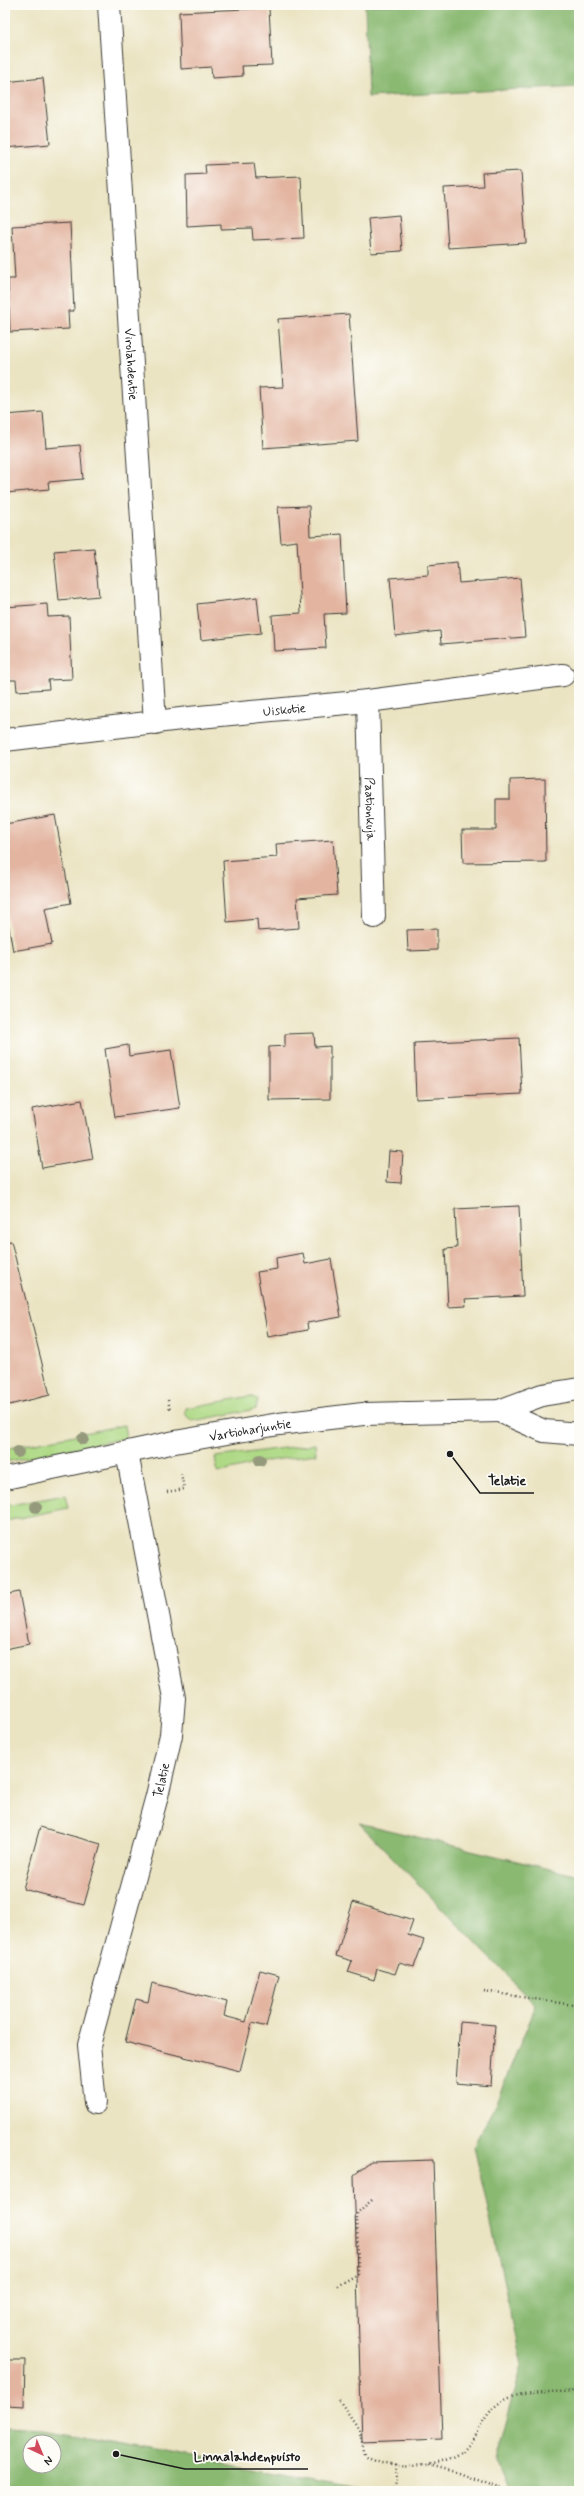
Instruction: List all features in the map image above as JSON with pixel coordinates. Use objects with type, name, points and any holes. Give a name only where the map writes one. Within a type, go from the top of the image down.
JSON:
[{"type":"street","name":"Virolahdentie","points":[[109,5],[154,723]]},
{"type":"street","name":"Uiskotie","points":[[5,740],[368,701],[563,675]]},
{"type":"street","name":"Paationkuja","points":[[368,701],[374,917]]},
{"type":"street","name":"Vartioharjuntie","points":[[5,1478],[175,1442],[279,1424],[363,1414],[499,1411],[542,1395],[579,1389]]},
{"type":"street","name":"Vartioharjuntie","points":[[499,1411],[544,1432],[579,1434]]},
{"type":"street","name":"Telatie","points":[[95,2103],[89,2045],[157,1796],[172,1735],[174,1698],[127,1453]]},
{"type":"path","points":[[484,1991],[579,2006]]},
{"type":"path","points":[[337,2286],[358,2274],[356,2213],[372,2200]]},
{"type":"path","points":[[339,2400],[359,2429],[365,2455],[373,2460],[405,2466],[428,2464],[463,2451],[490,2412],[505,2400],[515,2395],[579,2391]]},
{"type":"path","points":[[394,2464],[397,2483],[394,2491]]},
{"type":"path","points":[[428,2464],[459,2472],[507,2491]]},
{"type":"green space","points":[[365,5],[579,5],[579,86],[368,97]]},
{"type":"green space","points":[[251,1396],[258,1400],[256,1409],[193,1421],[186,1414],[186,1408]]},
{"type":"green space","points":[[124,1425],[126,1438],[5,1462],[5,1449]]},
{"type":"green space","points":[[315,1444],[316,1454],[267,1461],[218,1473],[215,1457]]},
{"type":"green space","points":[[65,1495],[68,1508],[5,1521],[5,1506]]},
{"type":"green space","points":[[359,1823],[579,1876],[579,2491],[508,2491],[496,2461],[522,2365],[474,2146],[495,2105],[536,2005]]},
{"type":"green space","points":[[5,2428],[42,2430],[385,2491],[5,2491]]},
{"type":"building","points":[[269,8],[272,65],[242,66],[243,76],[212,78],[211,67],[181,69],[179,12]]},
{"type":"building","points":[[43,78],[50,144],[5,148],[5,82]]},
{"type":"building","points":[[254,163],[256,178],[301,176],[304,238],[253,240],[252,228],[221,229],[221,224],[187,226],[186,175],[206,174],[205,165]]},
{"type":"building","points":[[521,171],[526,243],[448,248],[444,188],[483,186],[482,173]]},
{"type":"building","points":[[399,215],[402,251],[371,253],[368,218]]},
{"type":"building","points":[[70,223],[74,311],[68,311],[69,329],[10,332],[8,279],[15,279],[12,226]]},
{"type":"building","points":[[349,314],[358,441],[263,448],[259,388],[283,387],[278,319]]},
{"type":"building","points":[[43,412],[46,448],[80,445],[83,479],[48,482],[49,489],[5,493],[5,415]]},
{"type":"building","points":[[309,506],[310,536],[342,534],[346,613],[324,614],[326,648],[274,651],[272,615],[301,613],[297,541],[281,543],[278,507]]},
{"type":"building","points":[[94,548],[99,596],[59,600],[54,551]]},
{"type":"building","points":[[457,562],[459,583],[520,578],[525,637],[441,644],[440,631],[395,636],[390,578],[428,575],[428,565]]},
{"type":"building","points":[[257,597],[261,633],[201,640],[197,604]]},
{"type":"building","points":[[47,604],[48,617],[69,616],[72,679],[48,680],[49,689],[17,691],[16,680],[5,680],[5,607]]},
{"type":"building","points":[[545,779],[546,862],[463,863],[462,830],[496,830],[496,799],[510,799],[510,780]]},
{"type":"building","points":[[55,815],[71,903],[45,908],[52,944],[13,951],[5,905],[5,824]]},
{"type":"building","points":[[333,840],[337,895],[297,898],[299,928],[258,931],[257,919],[227,922],[223,861],[277,857],[276,844]]},
{"type":"building","points":[[437,929],[437,950],[408,951],[407,930]]},
{"type":"building","points":[[314,1033],[315,1047],[330,1046],[330,1099],[269,1100],[269,1047],[285,1046],[285,1034]]},
{"type":"building","points":[[519,1038],[522,1094],[416,1099],[414,1043]]},
{"type":"building","points":[[128,1045],[129,1056],[171,1050],[180,1108],[115,1117],[105,1049]]},
{"type":"building","points":[[82,1100],[93,1159],[42,1168],[32,1109]]},
{"type":"building","points":[[389,1151],[403,1152],[401,1183],[387,1182]]},
{"type":"building","points":[[519,1206],[523,1296],[465,1299],[466,1306],[448,1307],[445,1249],[457,1248],[455,1209]]},
{"type":"building","points":[[11,1241],[50,1395],[5,1406],[5,1242]]},
{"type":"building","points":[[303,1253],[305,1264],[331,1259],[341,1317],[307,1323],[308,1330],[268,1337],[257,1272],[277,1269],[276,1258]]},
{"type":"building","points":[[19,1592],[29,1644],[5,1649],[5,1595]]},
{"type":"building","points":[[40,1827],[101,1844],[84,1905],[23,1889]]},
{"type":"building","points":[[353,1902],[413,1921],[408,1935],[424,1940],[414,1967],[399,1963],[395,1974],[377,1969],[374,1980],[348,1972],[352,1961],[336,1956]]},
{"type":"building","points":[[260,1970],[279,1975],[266,2027],[252,2023],[240,2071],[125,2042],[136,1999],[148,2002],[152,1983],[227,2002],[224,2016],[246,2022]]},
{"type":"building","points":[[460,2022],[495,2025],[491,2086],[456,2083]]},
{"type":"building","points":[[433,2160],[442,2439],[362,2442],[354,2175],[371,2162]]},
{"type":"building","points":[[5,2360],[25,2360],[24,2406],[5,2405]]},
{"type":"place","name":"Telatie","points":[[450,1454]]},
{"type":"place","name":"Linnalahdenpuisto","points":[[116,2454]]}]
